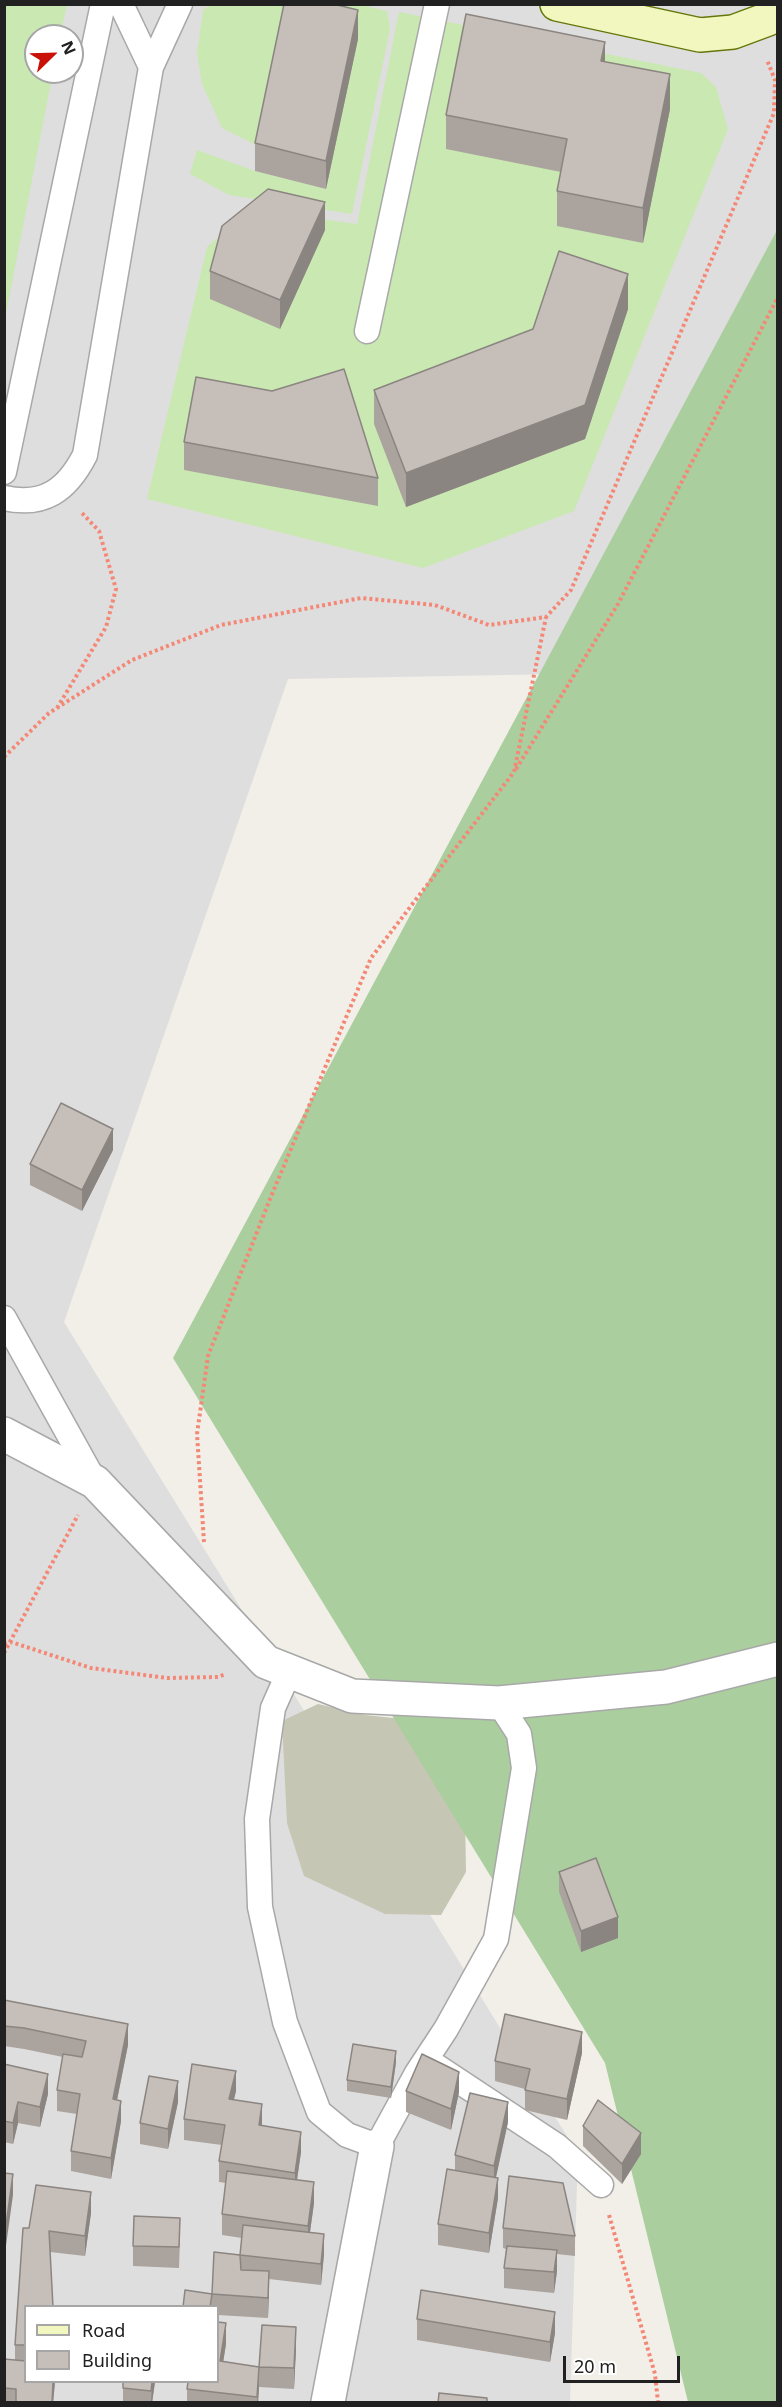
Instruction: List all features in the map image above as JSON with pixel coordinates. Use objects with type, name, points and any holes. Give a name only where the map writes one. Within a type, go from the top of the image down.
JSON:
[{"type":"street","points":[[558,4],[700,35],[733,32],[768,19],[777,9]]},
{"type":"street","points":[[4,1434],[95,1482],[208,1601],[278,1667],[352,1696],[498,1703],[666,1687],[777,1659]]},
{"type":"street","points":[[328,2403],[377,2146]]},
{"type":"lane","points":[[4,472],[103,4]]},
{"type":"lane","points":[[121,4],[151,67]]},
{"type":"lane","points":[[4,498],[20,501],[40,499],[59,490],[75,475],[85,455],[151,67],[180,4]]},
{"type":"lane","points":[[367,331],[437,4]]},
{"type":"lane","points":[[4,1318],[95,1482]]},
{"type":"lane","points":[[278,1667],[257,1819],[260,1907],[285,2022],[319,2112],[346,2135],[377,2146],[496,1939],[524,1768],[519,1734],[498,1703]]},
{"type":"lane","points":[[426,2059],[557,2146],[601,2186]]},
{"type":"path","points":[[514,772],[546,617],[571,590],[776,114],[775,80],[763,51],[733,32]]},
{"type":"path","points":[[208,1601],[197,1434],[208,1356],[270,1198],[371,958],[514,772],[618,604],[777,297]]},
{"type":"path","points":[[56,709],[106,627],[116,589],[99,531],[59,490]]},
{"type":"path","points":[[4,757],[56,709],[132,660],[221,625],[361,598],[435,605],[489,625],[546,617]]},
{"type":"path","points":[[4,1653],[95,1482]]},
{"type":"path","points":[[4,1644],[11,1642],[91,1668],[167,1678],[218,1677],[278,1667]]},
{"type":"path","points":[[601,2186],[655,2374],[658,2403]]},
{"type":"shaded area","points":[[5,5],[777,5],[777,274],[558,674],[288,679],[64,1322],[578,2154],[570,2402],[5,2402]]},
{"type":"shaded area","points":[[318,1704],[365,1715],[430,1722],[464,1753],[466,1872],[441,1915],[385,1914],[304,1876],[287,1823],[282,1721]]},
{"type":"green space","points":[[5,4],[67,5],[63,24],[24,24],[24,84],[51,84],[5,319]]},
{"type":"green space","points":[[210,5],[289,5],[260,147],[222,128],[202,84],[197,54],[203,10]]},
{"type":"green space","points":[[320,5],[361,5],[387,11],[390,29],[352,214],[229,195],[190,174],[197,150],[255,171],[326,189]]},
{"type":"green space","points":[[399,12],[701,73],[716,87],[728,129],[574,511],[423,568],[147,499],[207,247],[252,209],[357,224]]},
{"type":"green space","points":[[777,230],[777,2402],[688,2402],[605,2063],[173,1358]]},
{"type":"building","points":[[284,4],[333,4],[358,10],[326,161],[255,143]]},
{"type":"building","points":[[466,14],[605,42],[601,61],[670,74],[643,208],[557,191],[567,139],[446,115]]},
{"type":"building","points":[[268,189],[325,202],[280,300],[210,271],[222,226]]},
{"type":"building","points":[[559,251],[628,274],[585,405],[406,473],[374,390],[533,329]]},
{"type":"building","points":[[344,369],[378,478],[184,442],[196,377],[272,391]]},
{"type":"building","points":[[61,1103],[113,1129],[82,1190],[30,1164]]},
{"type":"building","points":[[596,1858],[618,1917],[581,1931],[559,1872]]},
{"type":"building","points":[[4,2000],[128,2024],[113,2099],[121,2101],[111,2158],[71,2151],[80,2094],[57,2090],[63,2054],[82,2057],[86,2041],[4,2026]]},
{"type":"building","points":[[505,2014],[582,2032],[567,2099],[525,2090],[530,2069],[495,2061]]},
{"type":"building","points":[[353,2044],[396,2051],[391,2087],[347,2080]]},
{"type":"building","points":[[422,2054],[459,2072],[451,2109],[406,2091]]},
{"type":"building","points":[[4,2064],[48,2074],[40,2107],[18,2102],[13,2123],[4,2121]]},
{"type":"building","points":[[192,2064],[236,2071],[229,2099],[262,2104],[259,2125],[301,2132],[295,2173],[219,2161],[225,2125],[184,2119]]},
{"type":"building","points":[[149,2076],[178,2081],[168,2129],[140,2123]]},
{"type":"building","points":[[470,2093],[508,2102],[494,2166],[455,2155]]},
{"type":"building","points":[[598,2100],[641,2133],[622,2164],[583,2126]]},
{"type":"building","points":[[447,2169],[498,2178],[489,2233],[438,2224]]},
{"type":"building","points":[[227,2171],[314,2182],[308,2226],[222,2214]]},
{"type":"building","points":[[4,2173],[13,2174],[4,2239]]},
{"type":"building","points":[[509,2176],[563,2183],[575,2236],[503,2228]]},
{"type":"building","points":[[36,2185],[91,2192],[85,2236],[49,2231],[53,2305],[24,2305],[24,2345],[15,2345],[23,2228],[29,2228]]},
{"type":"building","points":[[134,2216],[180,2218],[179,2247],[133,2246]]},
{"type":"building","points":[[243,2225],[324,2234],[321,2264],[240,2255]]},
{"type":"building","points":[[507,2246],[557,2250],[554,2272],[504,2268]]},
{"type":"building","points":[[214,2252],[240,2255],[241,2270],[269,2271],[268,2298],[212,2294]]},
{"type":"building","points":[[185,2290],[212,2294],[210,2305],[183,2305]]},
{"type":"building","points":[[421,2290],[555,2312],[550,2342],[417,2319]]},
{"type":"building","points":[[219,2322],[226,2323],[220,2361],[259,2367],[257,2397],[187,2389],[188,2383],[219,2383]]},
{"type":"building","points":[[262,2325],[296,2327],[294,2368],[259,2367]]},
{"type":"building","points":[[4,2359],[24,2361],[24,2383],[53,2383],[52,2403],[16,2403],[16,2389],[4,2388]]},
{"type":"building","points":[[123,2383],[152,2383],[151,2391],[123,2388]]},
{"type":"building","points":[[439,2393],[487,2398],[487,2403],[438,2403]]}]
